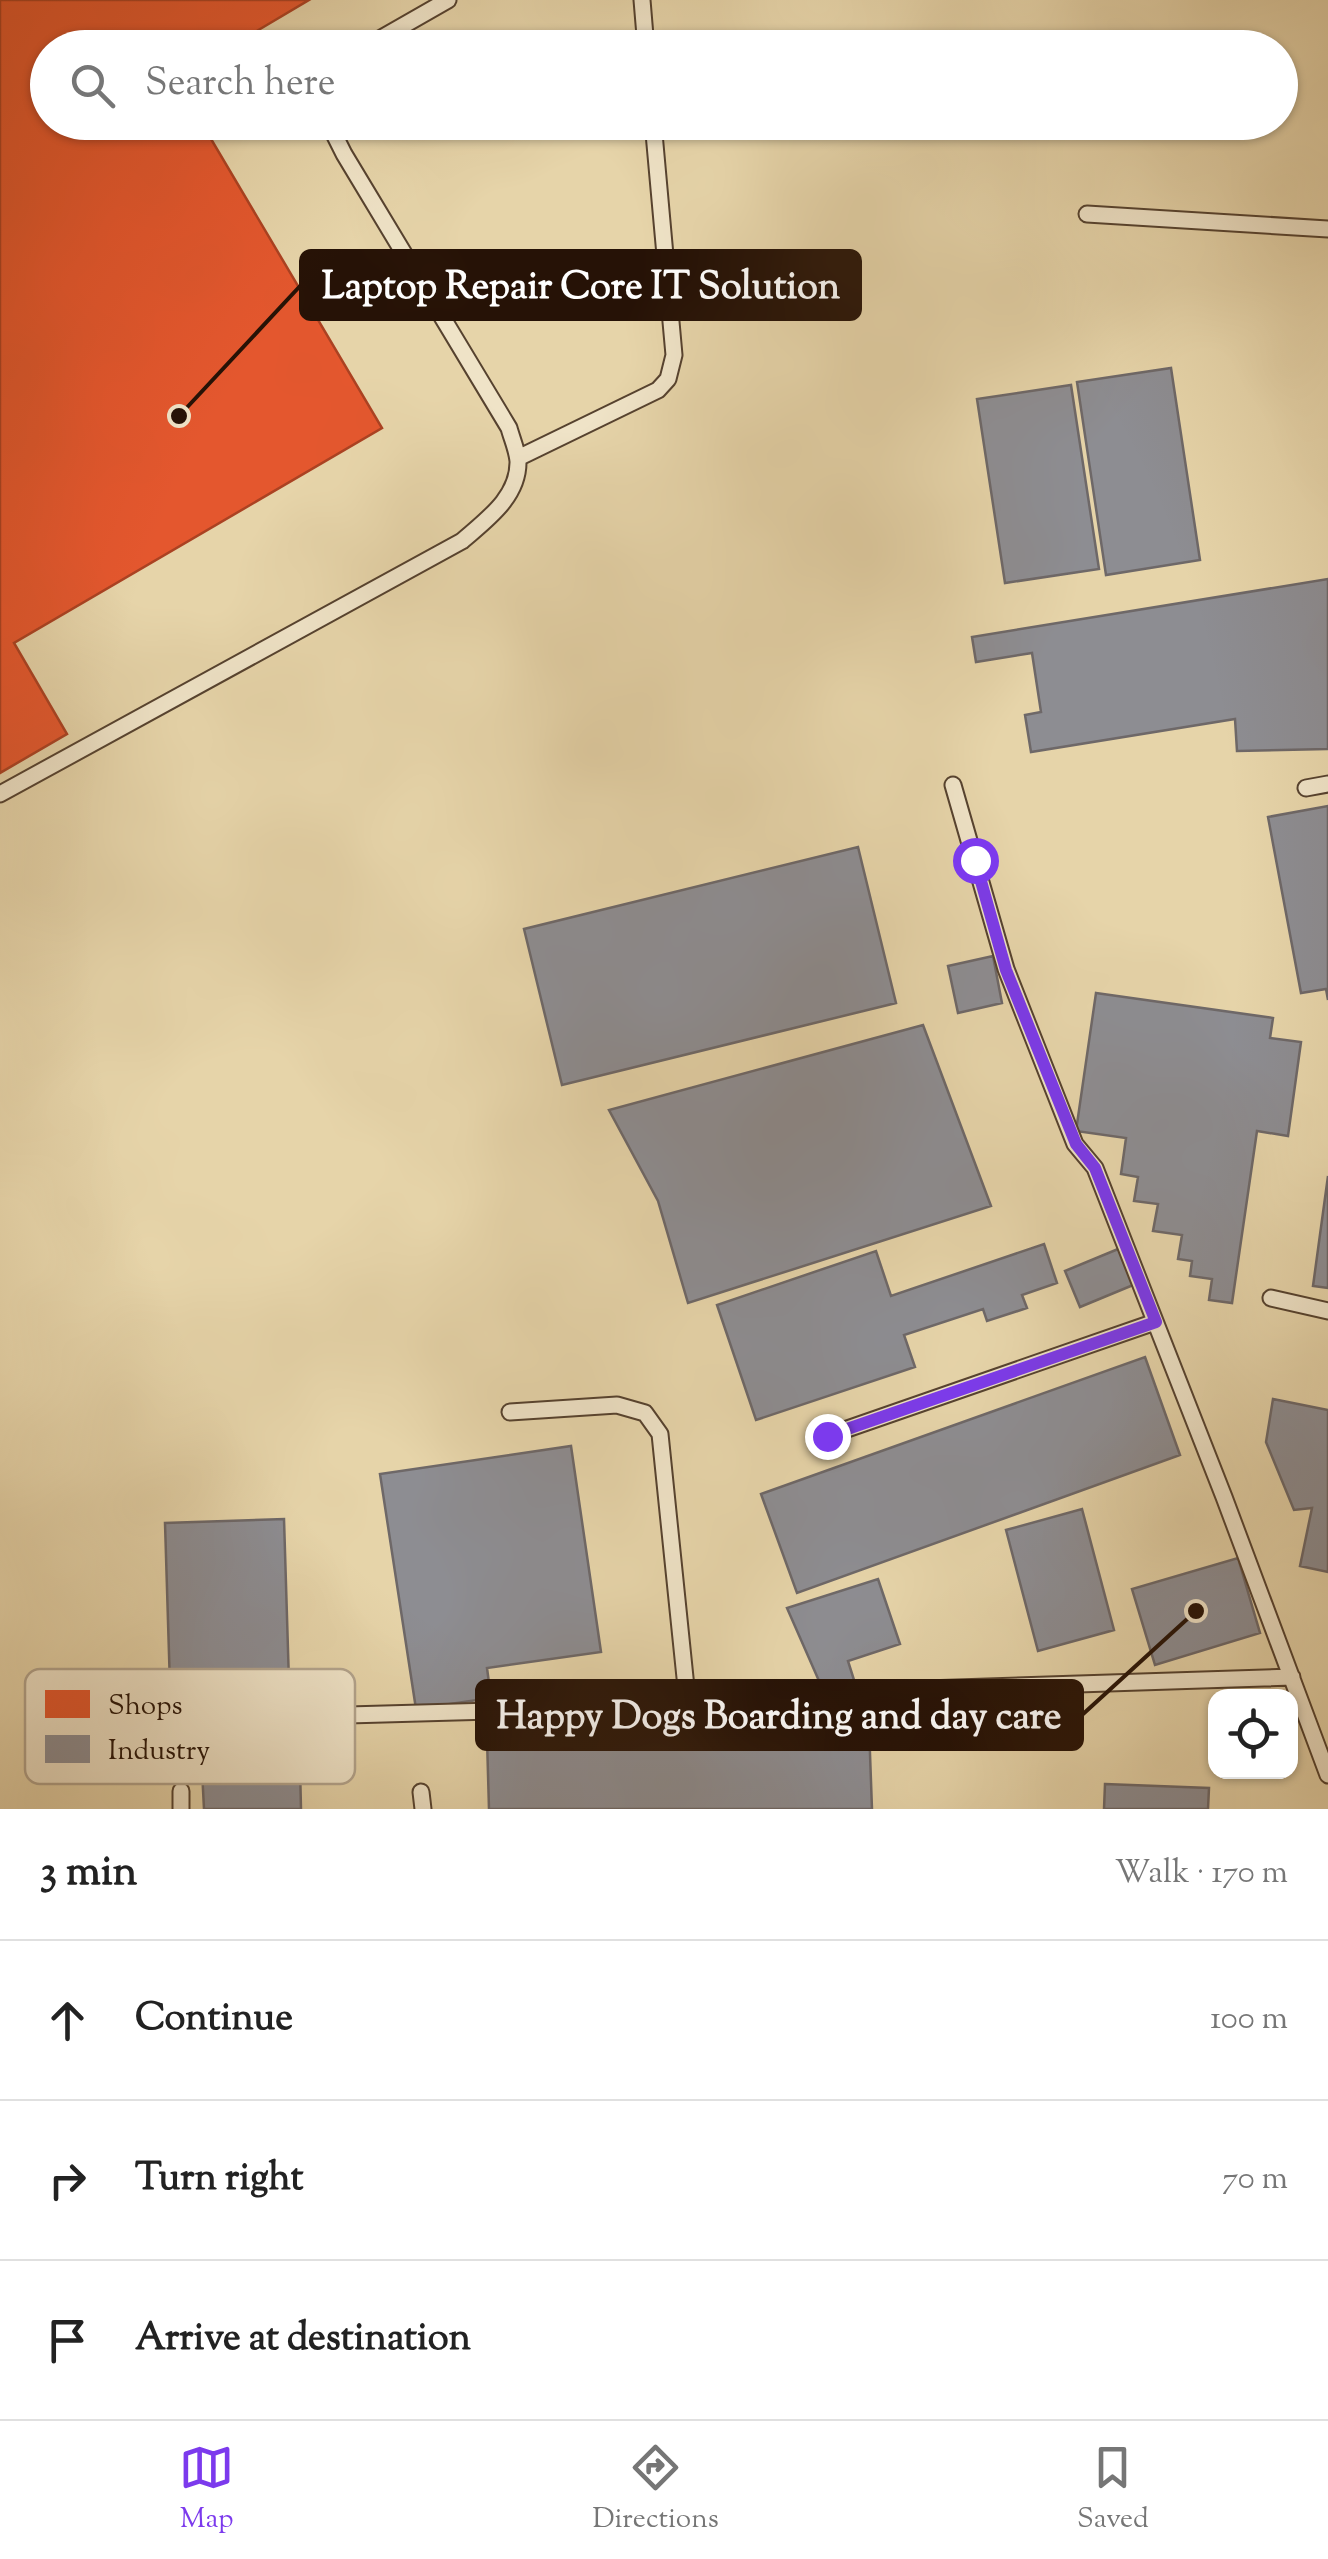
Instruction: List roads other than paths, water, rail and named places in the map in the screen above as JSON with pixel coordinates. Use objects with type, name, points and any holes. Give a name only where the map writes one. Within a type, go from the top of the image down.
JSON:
[{"type":"lane","points":[[396,30],[448,0]]},
{"type":"lane","points":[[642,0],[644,30]]},
{"type":"lane","points":[[0,794],[462,541],[491,517],[508,495],[516,477],[518,458],[509,428],[336,140]]},
{"type":"lane","points":[[518,458],[658,390],[668,379],[674,355],[655,140]]},
{"type":"lane","points":[[1087,214],[1328,230]]},
{"type":"lane","points":[[1306,788],[1328,784]]},
{"type":"lane","points":[[952,785],[1006,970],[1076,1144],[1095,1168],[1328,1775]]},
{"type":"lane","points":[[1271,1298],[1328,1311]]},
{"type":"lane","points":[[827,1436],[1156,1322]]},
{"type":"lane","points":[[510,1412],[617,1405],[645,1413],[660,1434],[687,1697]]},
{"type":"lane","points":[[355,1715],[525,1710],[588,1700],[1292,1677]]},
{"type":"lane","points":[[181,1790],[181,1809]]},
{"type":"lane","points":[[421,1792],[422,1809]]},
{"type":"place","name":"Laptop Repair Core IT Solution","points":[[179,416]]},
{"type":"place","name":"Happy Dogs Boarding and day care","points":[[1196,1611]]}]
